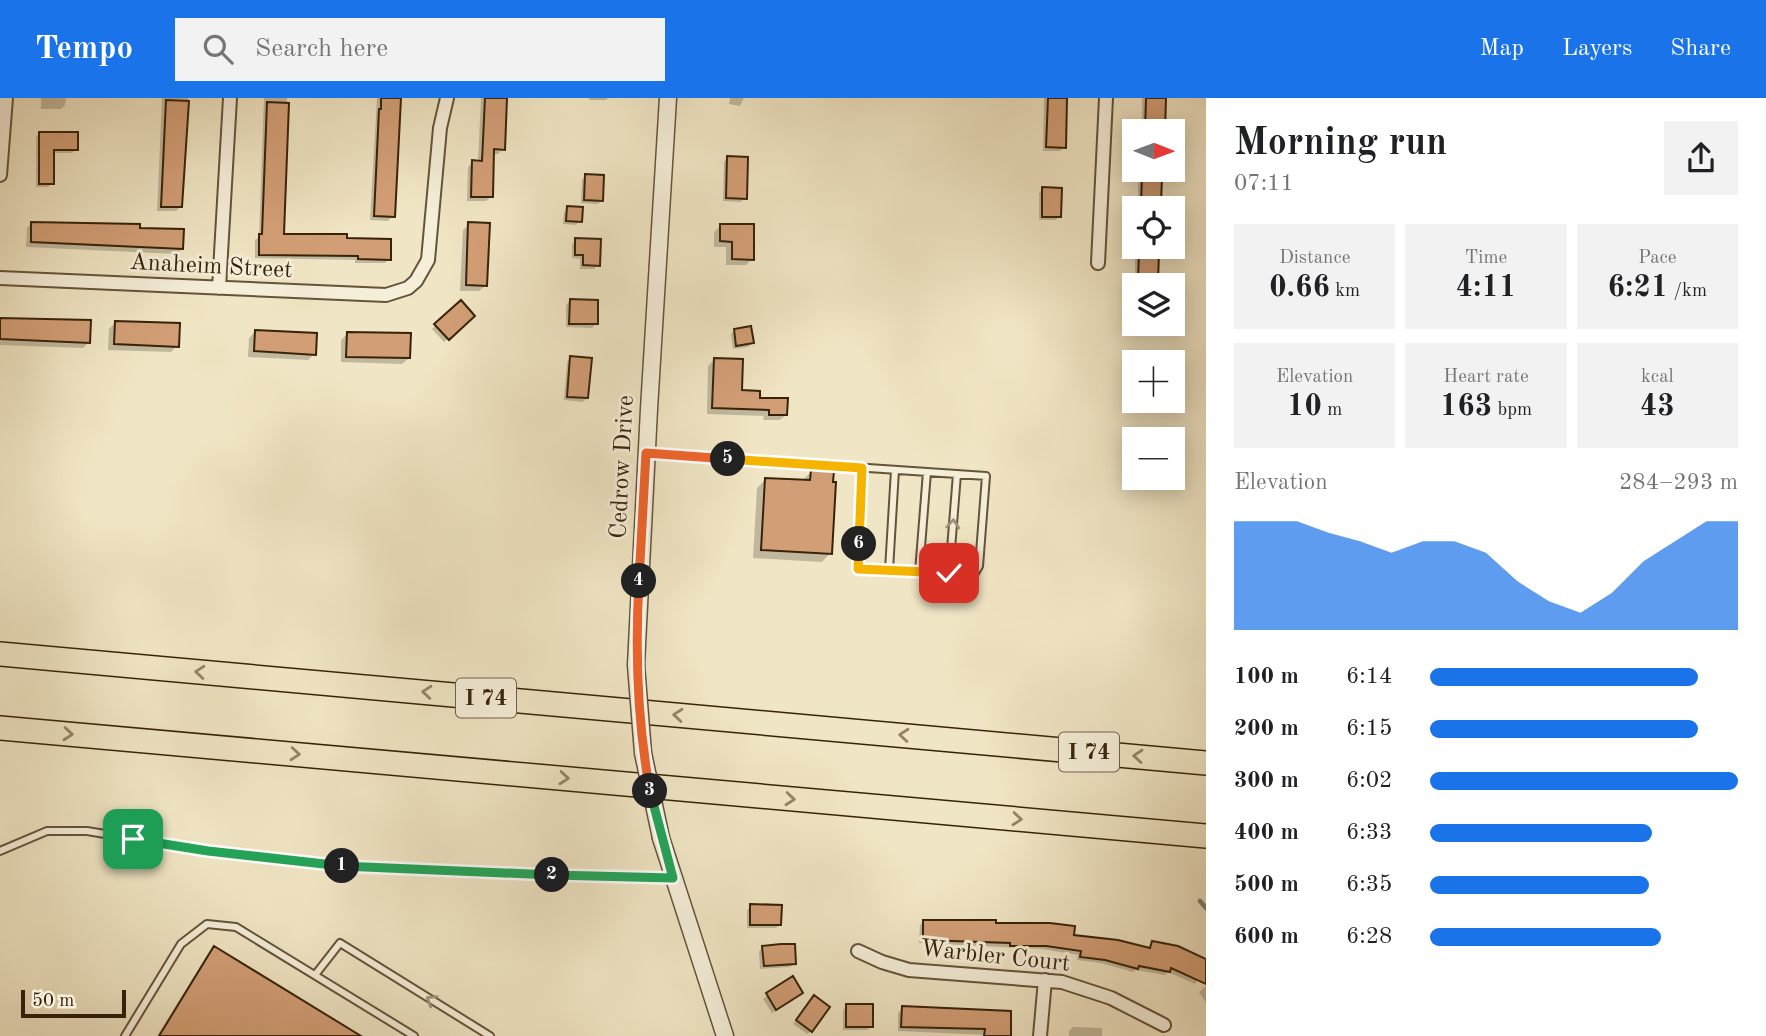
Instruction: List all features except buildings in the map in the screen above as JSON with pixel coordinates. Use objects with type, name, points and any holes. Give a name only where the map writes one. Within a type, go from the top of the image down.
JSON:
[{"type":"highway","name":"I 74","points":[[0,654],[1206,763]]},
{"type":"highway","points":[[0,728],[1206,836]]},
{"type":"street","points":[[0,175],[6,98]]},
{"type":"street","points":[[219,288],[230,98]]},
{"type":"street","name":"Anaheim Street","points":[[0,278],[386,295],[408,288],[416,281],[428,260],[440,128],[447,98]]},
{"type":"street","name":"Cedrow Drive","points":[[668,98],[636,665],[643,753],[661,838],[725,1036]]},
{"type":"street","points":[[1098,263],[1107,98]]},
{"type":"street","name":"Warbler Court","points":[[858,951],[881,962],[909,970],[1045,980],[1078,986],[1111,998],[1164,1025]]},
{"type":"street","points":[[1040,1036],[1045,980]]},
{"type":"lane","points":[[646,453],[986,476],[979,566],[975,573],[858,569],[862,468]]},
{"type":"lane","points":[[889,570],[895,470]]},
{"type":"lane","points":[[919,572],[927,472]]},
{"type":"lane","points":[[949,573],[957,474]]},
{"type":"lane","points":[[0,851],[47,831],[88,831],[208,851],[312,864],[468,873],[673,878]]},
{"type":"lane","points":[[125,1036],[181,944],[207,924],[236,927],[414,1036]]},
{"type":"lane","points":[[315,975],[340,943],[489,1036]]},
{"type":"waterway","points":[[1200,901],[1206,908]]},
{"type":"route","points":[[133,839],[312,864],[392,870],[673,878],[651,797],[638,710],[637,621],[646,453],[862,468],[858,569],[949,573]]}]
